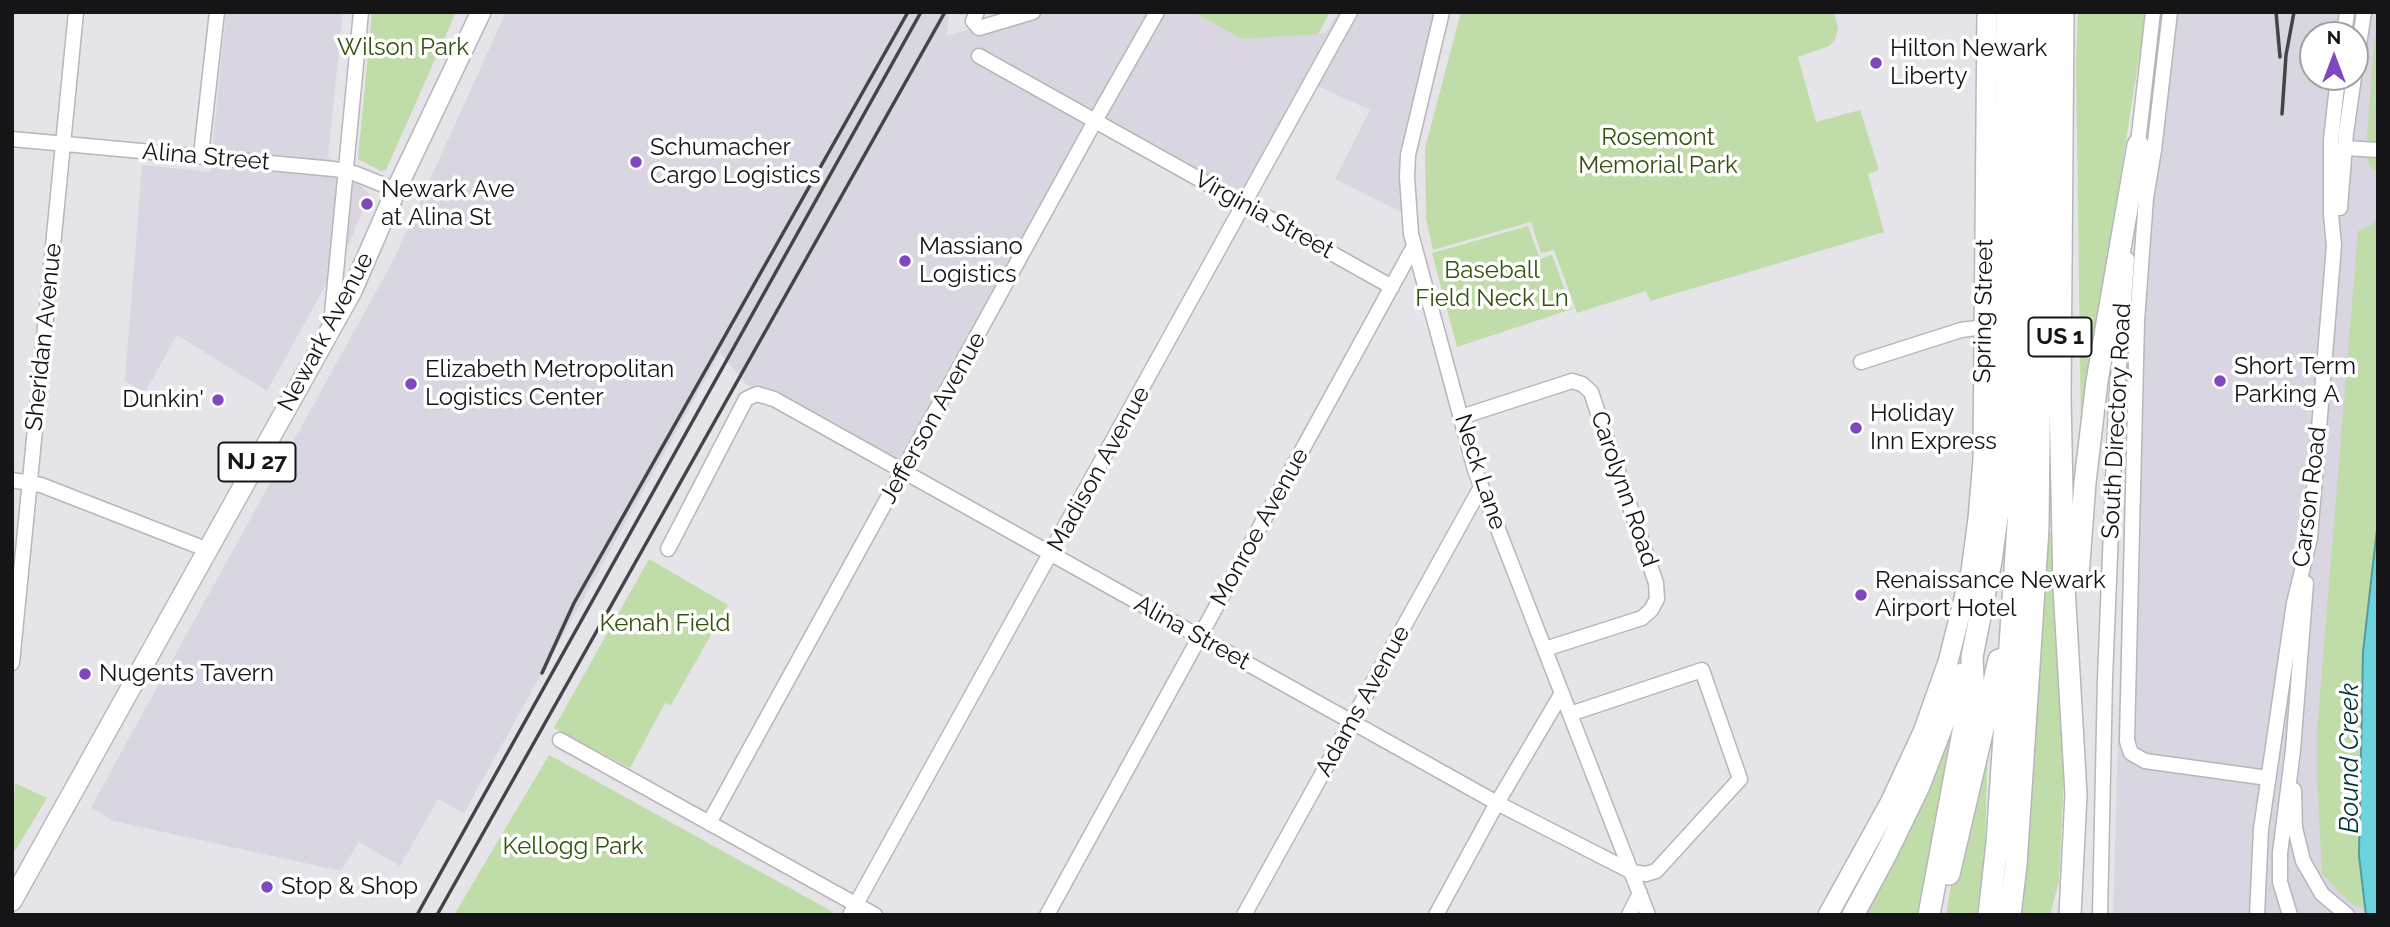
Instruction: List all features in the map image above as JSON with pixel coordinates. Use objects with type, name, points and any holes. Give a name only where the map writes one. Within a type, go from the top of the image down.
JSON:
[{"type":"highway","name":"US 1","points":[[1853,915],[1911,803],[1941,734],[1961,676],[1972,657],[1992,561],[2000,473],[2007,12]]},
{"type":"highway","points":[[1989,915],[1997,852],[2016,561],[2020,449],[2024,12]]},
{"type":"highway","points":[[2010,915],[2038,528],[2044,12]]},
{"type":"highway","name":"US 1","points":[[2062,915],[2076,813],[2064,587],[2060,386],[2063,12]]},
{"type":"highway","points":[[2070,662],[2092,420],[2146,148]]},
{"type":"highway","points":[[1939,915],[1995,678],[2016,561]]},
{"type":"highway","points":[[1929,915],[1972,677],[1972,657]]},
{"type":"highway","points":[[2070,915],[2076,813]]},
{"type":"main road","name":"Newark Avenue","points":[[12,901],[18,875],[208,550],[352,291],[396,190],[481,12]]},
{"type":"main road","name":"Spring Street","points":[[1828,915],[1915,750],[1942,679],[1972,562],[1980,497],[1987,12]]},
{"type":"street","name":"Sheridan Avenue","points":[[12,663],[76,12]]},
{"type":"street","points":[[201,155],[217,12]]},
{"type":"street","points":[[330,330],[361,12]]},
{"type":"street","points":[[975,17],[979,28],[1033,12]]},
{"type":"street","name":"Jefferson Avenue","points":[[709,823],[1157,12]]},
{"type":"street","name":"Neck Lane","points":[[1442,12],[1408,155],[1408,194],[1414,246],[1481,486],[1648,915]]},
{"type":"street","name":"South Directory Road","points":[[2101,915],[2105,679],[2120,328],[2146,148],[2153,12]]},
{"type":"street","points":[[2170,12],[2146,148],[2146,198],[2136,340],[2127,745],[2134,756],[2149,762],[2268,778]]},
{"type":"street","name":"Madison Avenue","points":[[853,909],[1348,17]]},
{"type":"street","name":"Virginia Street","points":[[979,56],[1392,287]]},
{"type":"street","name":"Carson Road","points":[[2257,915],[2258,859],[2268,778],[2294,603],[2310,538],[2334,245],[2331,215],[2332,129],[2336,91]]},
{"type":"street","points":[[2334,245],[2352,91]]},
{"type":"street","name":"Alina Street","points":[[12,139],[346,171],[396,190]]},
{"type":"street","points":[[2345,148],[2378,150]]},
{"type":"street","points":[[1392,287],[1414,246]]},
{"type":"street","name":"Monroe Avenue","points":[[1047,915],[1392,287]]},
{"type":"street","points":[[1861,362],[1966,328],[1984,327]]},
{"type":"street","name":"Carolynn Road","points":[[1461,417],[1572,381],[1582,384],[1591,392],[1656,583],[1657,599],[1651,610],[1642,618],[1545,649]]},
{"type":"street","name":"Alina Street","points":[[668,548],[746,399],[753,394],[774,399],[1497,803],[1632,872]]},
{"type":"street","points":[[12,480],[29,482],[208,550]]},
{"type":"street","name":"Adams Avenue","points":[[1244,915],[1481,486]]},
{"type":"street","points":[[2290,915],[2279,873],[2283,813],[2293,750],[2310,538]]},
{"type":"street","points":[[1570,714],[1702,670],[1740,779],[1656,870],[1646,874],[1632,872]]},
{"type":"street","points":[[1436,915],[1497,803],[1562,693]]},
{"type":"street","points":[[560,740],[709,823],[853,909],[875,915]]},
{"type":"street","points":[[2293,750],[2295,822],[2303,861],[2322,894],[2347,915]]},
{"type":"street","points":[[1629,915],[1640,893]]},
{"type":"shaded area","points":[[226,12],[343,12],[328,156],[370,194],[350,241],[267,391],[177,335],[145,392],[125,381],[142,165],[210,172]]},
{"type":"shaded area","points":[[506,12],[949,12],[947,36],[1028,12],[1193,12],[1242,39],[1325,33],[1339,12],[1445,12],[1404,187],[1411,217],[1335,179],[1370,110],[1311,83],[1246,200],[1100,118],[903,470],[746,384],[720,353],[464,813],[438,799],[400,866],[359,842],[341,871],[113,821],[91,807],[393,261]]},
{"type":"shaded area","points":[[2162,12],[2378,12],[2378,915],[2113,915],[2122,595],[2149,125]]},
{"type":"green space","name":"Wilson Park","points":[[372,12],[456,12],[386,170],[381,171],[358,159]]},
{"type":"green space","points":[[1193,12],[1330,12],[1318,34],[1242,39]]},
{"type":"green space","name":"Rosemont Memorial Park","points":[[1461,12],[1834,12],[1838,28],[1835,40],[1829,46],[1798,57],[1816,122],[1860,110],[1879,170],[1868,174],[1884,232],[1650,301],[1646,291],[1577,313],[1554,250],[1541,253],[1531,222],[1433,250],[1426,218],[1425,148]]},
{"type":"green space","points":[[2078,12],[2146,12],[2081,430],[2076,61]]},
{"type":"green space","points":[[2378,21],[2378,173],[2370,167],[2366,151],[2374,41]]},
{"type":"green space","points":[[2378,215],[2378,520],[2363,652],[2360,746],[2359,856],[2366,910],[2352,904],[2322,873],[2317,730],[2358,231],[2370,226]]},
{"type":"green space","name":"Baseball Field Neck Ln","points":[[1528,226],[1540,259],[1552,255],[1572,309],[1457,347],[1432,253]]},
{"type":"green space","points":[[2044,532],[2051,533],[2064,773],[2059,881],[2050,915],[2018,915]]},
{"type":"green space","name":"Kenah Field","points":[[649,559],[728,605],[671,705],[665,703],[630,768],[554,728]]},
{"type":"green space","points":[[1952,733],[1920,915],[1861,915],[1881,878]]},
{"type":"green space","points":[[1988,742],[1984,876],[1976,915],[1946,915],[1951,885]]},
{"type":"green space","name":"Kellogg Park","points":[[549,755],[833,912],[831,915],[454,915]]},
{"type":"green space","points":[[15,783],[47,798],[15,851],[12,849]]},
{"type":"water","points":[[2378,520],[2378,915],[2366,915],[2359,856],[2363,652]]},
{"type":"railway","points":[[542,673],[574,603],[908,12]]},
{"type":"railway","points":[[417,915],[921,12]]},
{"type":"railway","points":[[437,915],[945,12]]},
{"type":"railway","points":[[2276,12],[2280,57]]},
{"type":"railway","points":[[2282,114],[2286,55],[2294,12]]},
{"type":"place","name":"Hilton Newark Liberty","points":[[1876,63]]},
{"type":"place","name":"Schumacher Cargo Logistics","points":[[636,162]]},
{"type":"place","name":"Newark Ave at Alina St","points":[[367,204]]},
{"type":"place","name":"Massiano Logistics","points":[[905,261]]},
{"type":"place","name":"Short Term Parking A","points":[[2220,381]]},
{"type":"place","name":"Elizabeth Metropolitan Logistics Center","points":[[411,384]]},
{"type":"place","name":"Dunkin'","points":[[218,400]]},
{"type":"place","name":"Holiday Inn Express","points":[[1856,428]]},
{"type":"place","name":"Renaissance Newark Airport Hotel","points":[[1861,595]]},
{"type":"place","name":"Nugents Tavern","points":[[85,674]]},
{"type":"place","name":"Stop & Shop","points":[[267,887]]},
{"type":"water label","name":"Bound Creek","points":[[2350,758]]}]
